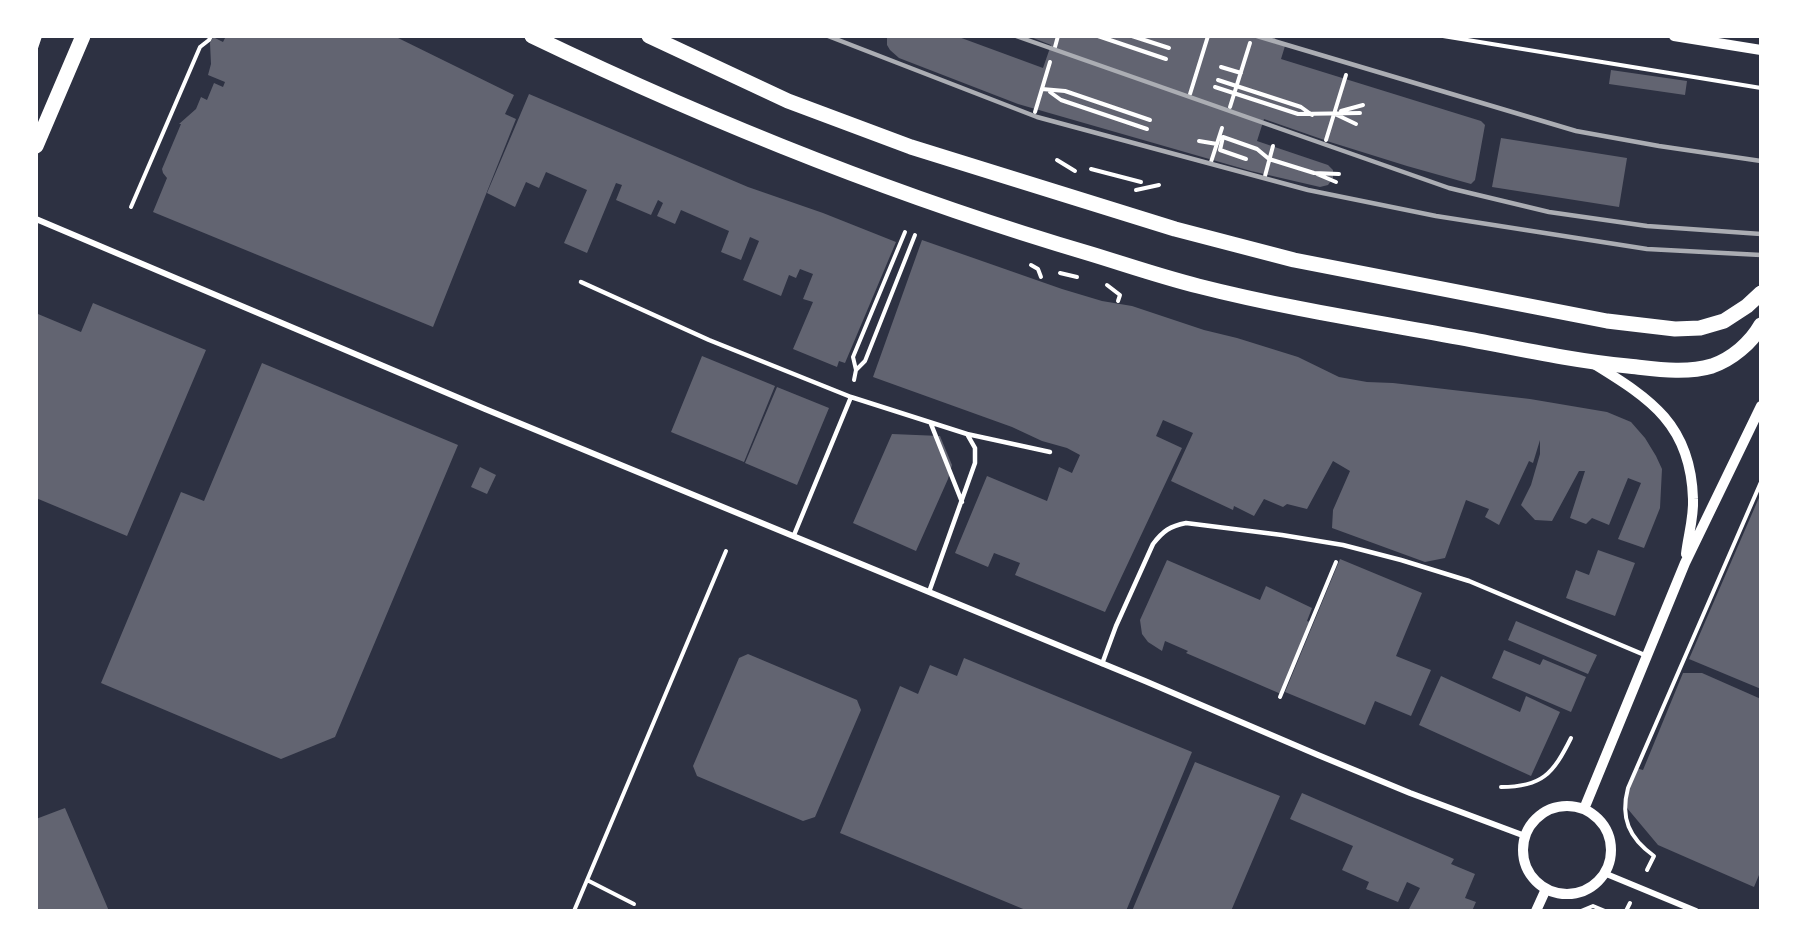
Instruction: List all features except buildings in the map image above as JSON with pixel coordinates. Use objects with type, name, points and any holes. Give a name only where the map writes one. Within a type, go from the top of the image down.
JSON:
[{"type":"main road","points":[[71,36],[71,63]]},
{"type":"main road","points":[[36,146],[84,36]]},
{"type":"main road","points":[[532,36],[704,115],[889,189],[1004,228],[1195,285],[1267,302],[1591,362],[1667,371],[1691,370],[1713,365],[1731,356],[1745,345],[1761,325]]},
{"type":"main road","points":[[649,36],[788,101],[911,147],[1175,229],[1294,260],[1607,321],[1675,329],[1700,328],[1724,321],[1747,306],[1761,293]]},
{"type":"street","points":[[1674,36],[1761,50]]},
{"type":"street","points":[[36,219],[495,414],[794,535],[1410,793],[1525,836]]},
{"type":"street","points":[[1591,362],[1645,397],[1670,423],[1678,436],[1686,457],[1693,500],[1685,563]]},
{"type":"street","points":[[1584,809],[1685,563],[1761,406]]},
{"type":"street","points":[[1573,806],[1584,809],[1602,823],[1608,834],[1611,847],[1610,861],[1596,884],[1571,894],[1558,894],[1536,882],[1524,861],[1525,836],[1530,825],[1538,816],[1549,810],[1573,806]]},
{"type":"street","points":[[1604,873],[1696,911]]},
{"type":"street","points":[[1536,911],[1546,889]]},
{"type":"lane","points":[[581,282],[709,340],[851,397],[967,434],[1050,452]]},
{"type":"lane","points":[[794,535],[851,397]]},
{"type":"lane","points":[[931,424],[962,502]]},
{"type":"lane","points":[[929,592],[975,463],[975,448],[967,434]]},
{"type":"lane","points":[[1102,664],[1154,544],[1162,532],[1173,525],[1199,524],[1343,545],[1401,560],[1469,581],[1647,656]]},
{"type":"path","points":[[36,48],[40,36]]},
{"type":"path","points":[[131,207],[200,47],[211,36]]},
{"type":"path","points":[[1055,47],[1058,36]]},
{"type":"path","points":[[1098,36],[1166,59]]},
{"type":"path","points":[[1132,36],[1169,48]]},
{"type":"path","points":[[1190,94],[1208,36]]},
{"type":"path","points":[[1443,36],[1761,88]]},
{"type":"path","points":[[1230,107],[1250,43]]},
{"type":"path","points":[[1035,112],[1050,62]]},
{"type":"path","points":[[1221,67],[1241,73]]},
{"type":"path","points":[[1326,140],[1346,75]]},
{"type":"path","points":[[1218,80],[1301,107],[1312,115]]},
{"type":"path","points":[[1215,87],[1298,114],[1360,113]]},
{"type":"path","points":[[1042,89],[1065,91],[1150,120]]},
{"type":"path","points":[[1049,91],[1062,100],[1147,129]]},
{"type":"path","points":[[1334,113],[1363,105]]},
{"type":"path","points":[[1334,113],[1356,124]]},
{"type":"path","points":[[1211,162],[1222,128]]},
{"type":"path","points":[[1246,159],[1220,150],[1223,137],[1257,149],[1269,159],[1336,182]]},
{"type":"path","points":[[1199,141],[1217,144]]},
{"type":"path","points":[[1264,176],[1273,146]]},
{"type":"path","points":[[1091,169],[1141,182]]},
{"type":"path","points":[[1314,173],[1339,174]]},
{"type":"path","points":[[851,397],[856,370],[853,357],[905,232]]},
{"type":"path","points":[[856,370],[865,362],[915,235]]},
{"type":"path","points":[[1030,265],[1038,269],[1041,277]]},
{"type":"path","points":[[1108,285],[1120,295],[1118,301]]},
{"type":"path","points":[[1654,856],[1642,848],[1628,825],[1624,803],[1628,788],[1761,482]]},
{"type":"path","points":[[1280,697],[1343,545]]},
{"type":"path","points":[[574,911],[726,551]]},
{"type":"path","points":[[1501,787],[1522,787],[1538,781],[1561,759],[1570,738]]},
{"type":"path","points":[[586,880],[634,904]]},
{"type":"path","points":[[1581,911],[1593,906],[1605,911]]},
{"type":"railway","points":[[828,36],[1037,117],[1308,190],[1436,216],[1647,249],[1761,255]]},
{"type":"railway","points":[[1016,36],[1449,188],[1549,212],[1647,226],[1761,234]]},
{"type":"railway","points":[[1257,36],[1576,131],[1761,161]]}]
